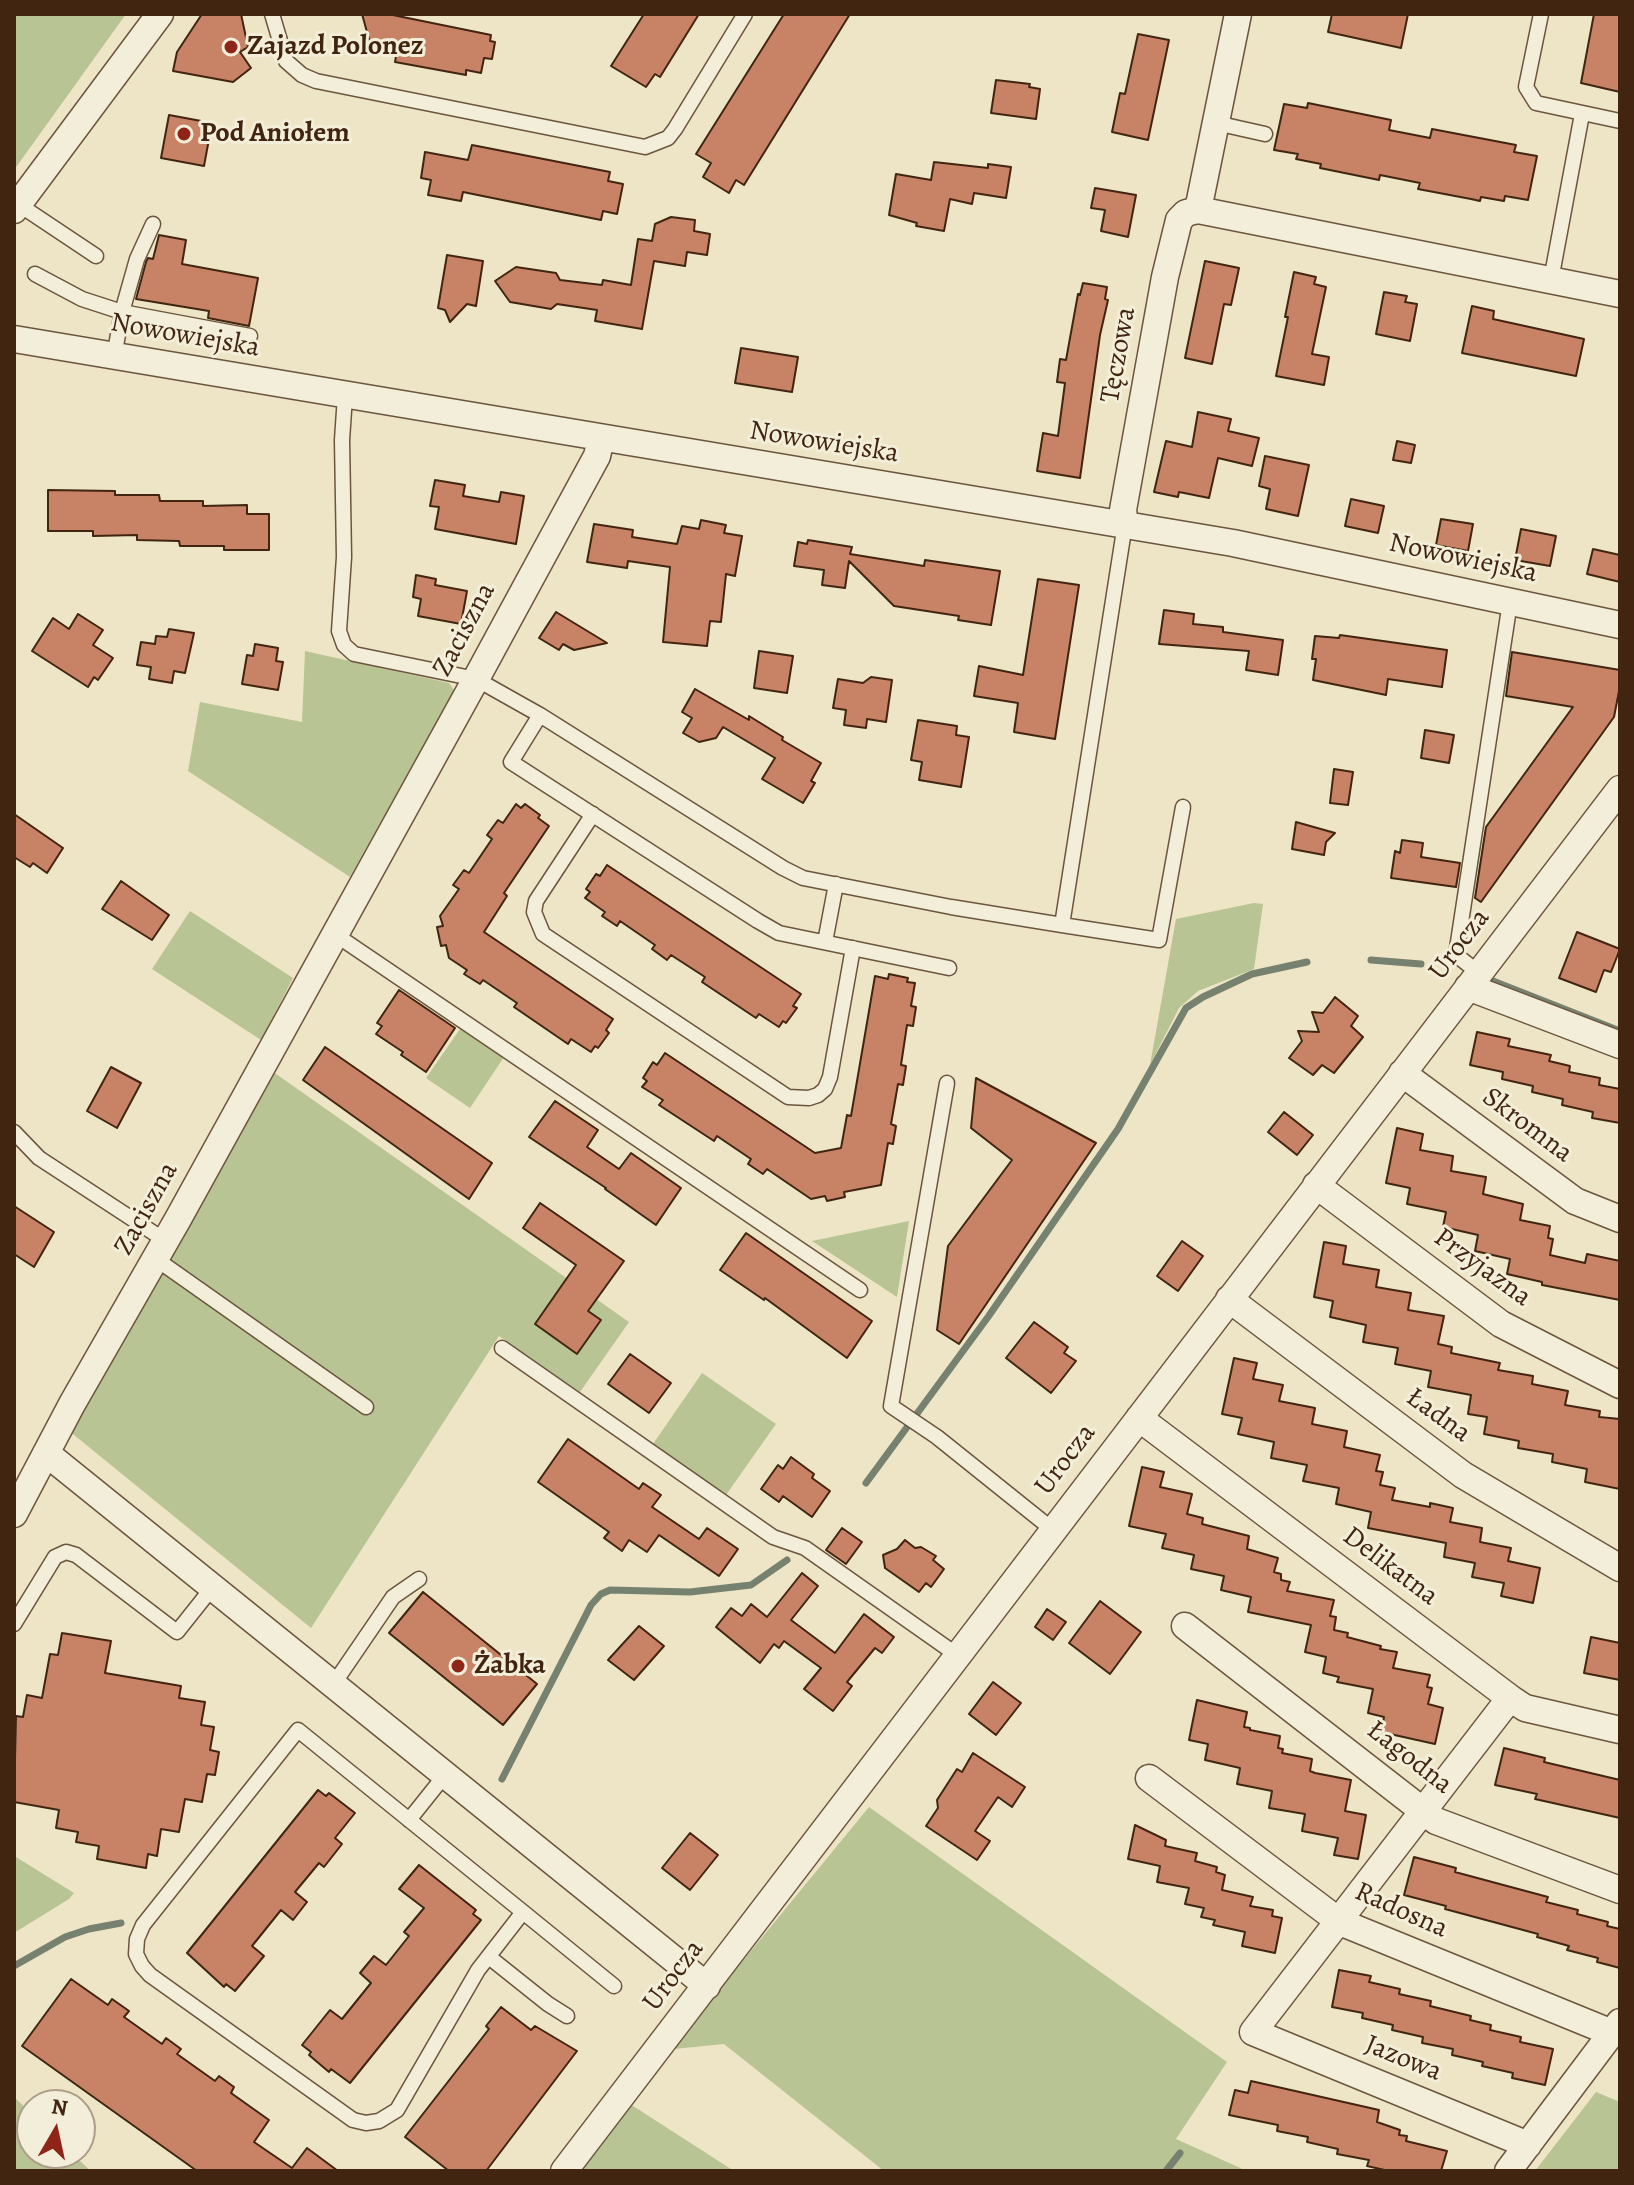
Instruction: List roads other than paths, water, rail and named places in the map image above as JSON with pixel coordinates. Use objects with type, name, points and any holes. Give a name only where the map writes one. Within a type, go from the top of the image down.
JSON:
[{"type":"street","points":[[16,207],[160,14]]},
{"type":"street","points":[[1238,14],[1198,210],[1620,294]]},
{"type":"street","name":"Tęczowa","points":[[1125,524],[1123,510],[1175,234],[1179,220],[1186,213],[1198,210]]},
{"type":"street","name":"Nowowiejska","points":[[14,339],[1233,543],[1620,625]]},
{"type":"street","name":"Zaciszna","points":[[14,1514],[476,679],[597,456],[601,438]]},
{"type":"street","name":"Urocza","points":[[564,2171],[1620,789]]},
{"type":"street","points":[[1474,980],[1620,1045]]},
{"type":"street","name":"Skromna","points":[[1402,1073],[1575,1201],[1620,1219]]},
{"type":"street","name":"Przyjazna","points":[[1316,1185],[1501,1324],[1620,1385]]},
{"type":"street","name":"Ładna","points":[[1229,1299],[1463,1475],[1619,1564]]},
{"type":"street","name":"Delikatna","points":[[1139,1418],[1525,1708],[1620,1730]]},
{"type":"street","points":[[46,1453],[707,1986]]},
{"type":"street","name":"Łagodna","points":[[1185,1626],[1436,1821],[1620,1890]]},
{"type":"street","points":[[1340,1922],[1510,1698]]},
{"type":"street","name":"Radosna","points":[[1149,1778],[1340,1922],[1616,2028]]},
{"type":"street","name":"Jazowa","points":[[1340,1922],[1253,2032],[1528,2145]]},
{"type":"street","points":[[1508,2171],[1616,2028]]},
{"type":"lane","points":[[272,14],[286,61],[302,75],[316,81],[645,147],[668,138],[675,129],[745,14]]},
{"type":"lane","points":[[1541,14],[1526,87],[1536,103],[1620,121]]},
{"type":"lane","points":[[1551,280],[1582,114]]},
{"type":"lane","points":[[1216,123],[1265,134]]},
{"type":"lane","points":[[16,207],[96,256]]},
{"type":"lane","points":[[114,357],[122,312],[137,259],[153,224]]},
{"type":"lane","points":[[35,274],[82,299],[122,312],[250,336]]},
{"type":"lane","points":[[345,396],[342,440],[344,557],[339,631],[344,645],[354,654],[476,679],[540,715],[803,878],[1159,940],[1183,807]]},
{"type":"lane","points":[[1062,925],[1125,524]]},
{"type":"lane","points":[[1474,980],[1456,955],[1510,602]]},
{"type":"lane","points":[[540,715],[511,762],[758,921],[779,933],[949,968]]},
{"type":"lane","points":[[593,814],[536,901],[534,912],[543,934],[788,1097],[818,1095],[830,1077],[853,948]]},
{"type":"lane","points":[[825,942],[836,884]]},
{"type":"lane","points":[[336,935],[860,1290]]},
{"type":"lane","points":[[947,1083],[891,1406],[1053,1530]]},
{"type":"lane","points":[[14,1132],[33,1154],[366,1407]]},
{"type":"lane","points":[[502,1348],[773,1537],[805,1548],[957,1655]]},
{"type":"lane","points":[[14,1624],[55,1557],[66,1552],[76,1555],[177,1632],[212,1588]]},
{"type":"lane","points":[[333,1685],[393,1597],[419,1579]]},
{"type":"lane","points":[[523,1912],[478,1970],[397,2110],[379,2121],[366,2123],[353,2120],[150,1975],[136,1954],[137,1939],[143,1925],[298,1730],[523,1912],[614,1986]]},
{"type":"lane","points":[[409,1820],[445,1775]]},
{"type":"lane","points":[[489,1957],[567,2016]]},
{"type":"waterway","points":[[1371,960],[1421,964]]},
{"type":"waterway","points":[[866,1483],[988,1317],[1118,1129],[1186,1008],[1252,974],[1307,962]]},
{"type":"waterway","points":[[1493,981],[1620,1031]]},
{"type":"waterway","points":[[502,1779],[591,1605],[601,1594],[610,1590],[690,1592],[751,1585],[787,1560]]},
{"type":"waterway","points":[[14,1966],[65,1937],[121,1923]]},
{"type":"waterway","points":[[1166,2171],[1180,2153]]},
{"type":"place","name":"Zajazd Polonez","points":[[231,47]]},
{"type":"place","name":"Pod Aniołem","points":[[184,134]]},
{"type":"place","name":"Żabka","points":[[458,1666]]}]
